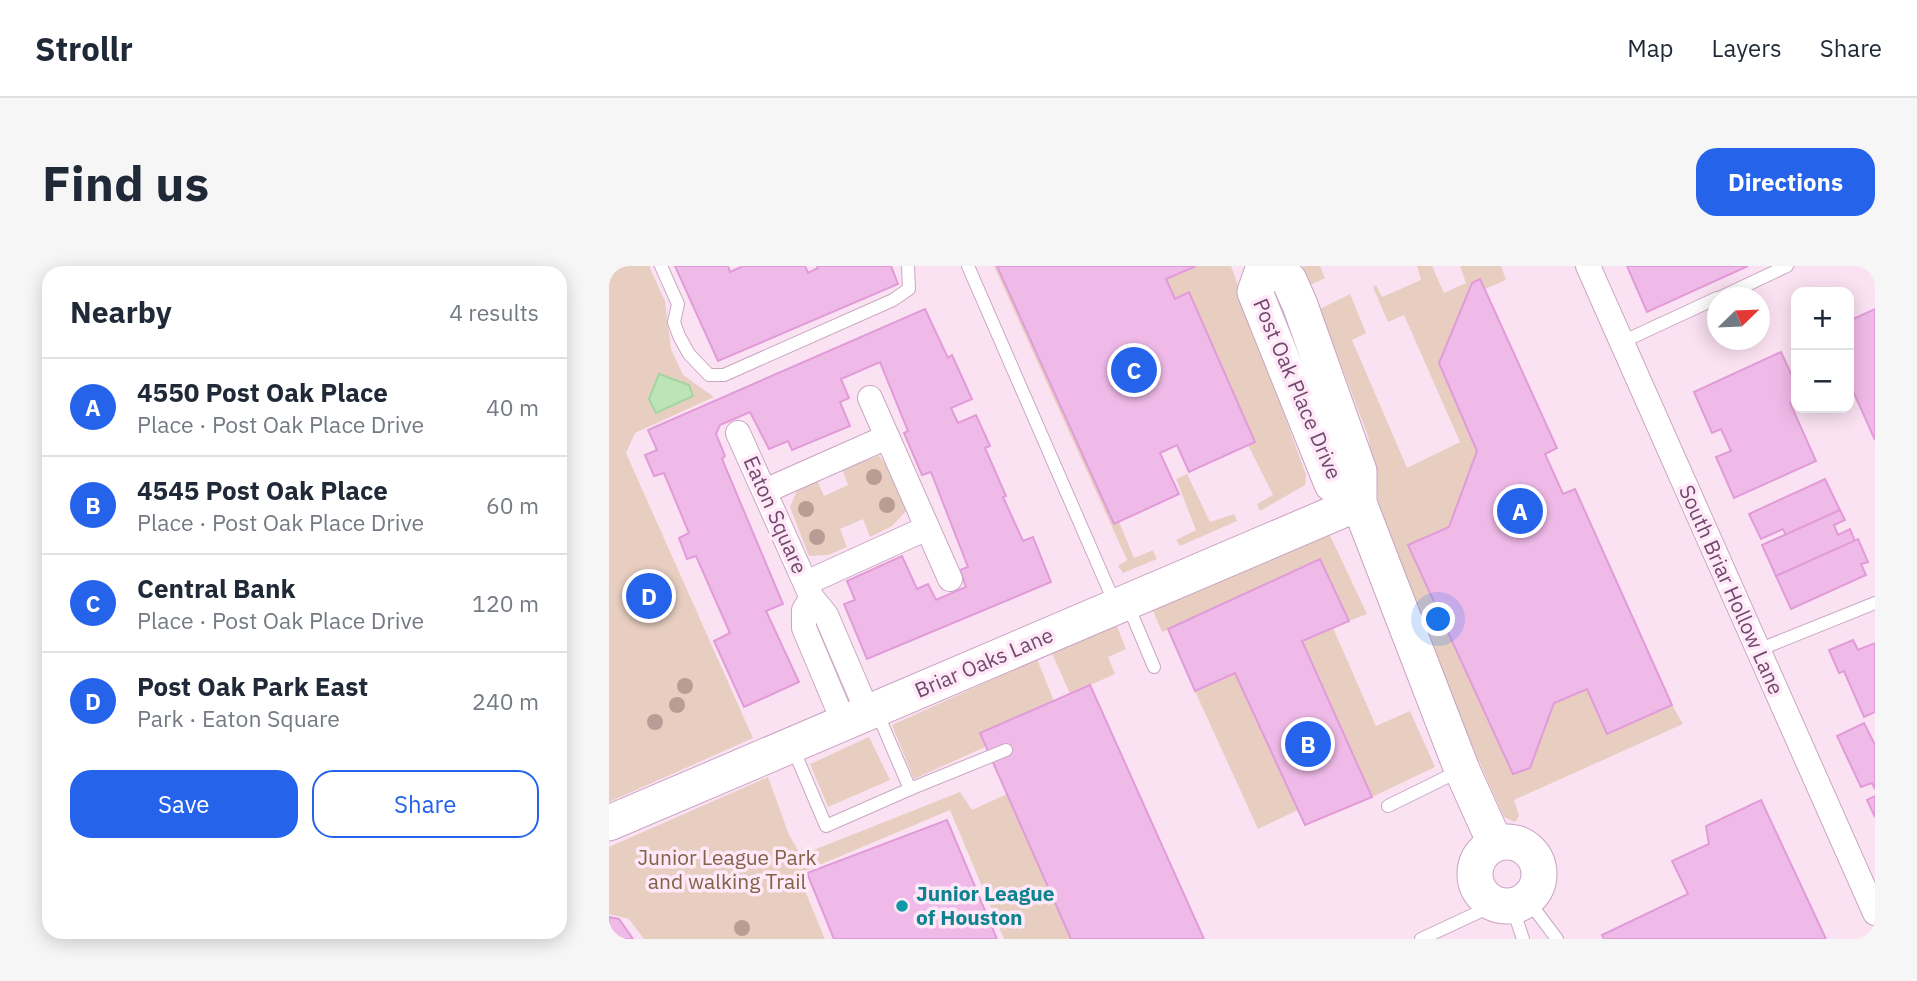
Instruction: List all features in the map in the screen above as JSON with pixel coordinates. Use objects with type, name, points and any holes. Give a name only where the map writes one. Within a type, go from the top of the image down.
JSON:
[{"type":"street","name":"Post Oak Place Drive","points":[[1266,266],[1289,280],[1300,304],[1359,471],[1359,503],[1462,770],[1495,844]]},
{"type":"street","name":"South Briar Hollow Lane","points":[[1588,266],[1875,913]]},
{"type":"street","points":[[870,398],[950,579]]},
{"type":"street","name":"Eaton Square","points":[[738,433],[809,591],[825,615],[863,715]]},
{"type":"street","points":[[765,491],[887,437]]},
{"type":"street","name":"Briar Oaks Lane","points":[[609,823],[1359,503]]},
{"type":"street","points":[[809,591],[927,528]]},
{"type":"street","points":[[1516,843],[1534,856],[1539,877],[1537,887],[1510,903],[1477,887],[1474,877],[1479,857],[1495,844],[1516,843]]},
{"type":"lane","points":[[661,266],[678,304],[674,322],[689,354],[709,375],[724,375],[893,299],[909,289],[908,266]]},
{"type":"lane","points":[[968,266],[1122,605],[1154,667]]},
{"type":"lane","points":[[1742,287],[1787,266]]},
{"type":"lane","points":[[1622,342],[1707,303]]},
{"type":"lane","points":[[1758,650],[1875,603]]},
{"type":"lane","points":[[863,715],[910,789]]},
{"type":"lane","points":[[792,745],[826,826],[1006,750]]},
{"type":"lane","points":[[1388,806],[1462,770]]},
{"type":"lane","points":[[1421,939],[1479,912],[1510,903]]},
{"type":"lane","points":[[1510,903],[1523,939]]},
{"type":"lane","points":[[1510,903],[1557,939]]},
{"type":"green space","points":[[609,266],[649,266],[665,301],[671,349],[683,375],[714,397],[635,433],[626,453],[753,738],[609,802]]},
{"type":"green space","points":[[994,266],[997,266],[1114,524],[1119,522],[1134,558],[1153,550],[1157,559],[1123,573],[1118,566],[1127,560]]},
{"type":"green space","points":[[1196,266],[1231,266],[1306,475],[1305,485],[1260,511],[1257,504],[1273,495],[1248,445],[1255,441],[1189,293],[1175,299],[1166,279]]},
{"type":"green space","points":[[1303,266],[1320,266],[1325,278],[1306,287]]},
{"type":"green space","points":[[1417,266],[1432,266],[1444,293],[1466,283],[1460,266],[1501,266],[1506,280],[1485,289],[1480,280],[1471,283],[1440,363],[1477,451],[1449,527],[1408,545],[1513,774],[1530,768],[1554,703],[1587,689],[1607,734],[1672,705],[1683,724],[1514,800],[1519,816],[1515,822],[1504,817],[1401,587],[1379,517],[1377,484],[1368,436],[1320,309],[1350,294],[1366,333],[1352,340],[1407,468],[1460,442],[1404,315],[1388,322],[1373,287],[1376,285],[1382,297],[1421,280]]},
{"type":"green space","points":[[879,456],[894,475],[906,511],[892,526],[870,537],[863,519],[840,529],[847,547],[828,555],[809,556],[790,507],[798,488],[817,480],[824,496],[848,485],[842,469]]},
{"type":"green space","points":[[1187,474],[1210,522],[1234,514],[1237,521],[1180,546],[1176,540],[1196,530],[1176,479]]},
{"type":"green space","points":[[1327,529],[1367,614],[1349,621],[1320,559],[1162,632],[1151,606]]},
{"type":"green space","points":[[1116,624],[1126,649],[1108,657],[1115,674],[1070,694],[1052,653]]},
{"type":"green space","points":[[1333,628],[1376,726],[1410,711],[1435,767],[1372,797],[1302,641]]},
{"type":"green space","points":[[1037,659],[1054,701],[980,733],[985,747],[914,779],[892,725]]},
{"type":"green space","points":[[1235,673],[1298,810],[1258,829],[1195,691]]},
{"type":"green space","points":[[869,737],[890,780],[828,807],[810,764]]},
{"type":"green space","name":"Junior League Park and walking Trail","points":[[768,777],[789,835],[801,855],[960,792],[972,810],[1018,789],[1084,939],[1004,939],[950,810],[798,874],[825,939],[644,939],[629,919],[609,914],[609,847]]},
{"type":"shaded area","points":[[659,374],[689,385],[693,396],[656,413],[649,399]]},
{"type":"building","points":[[675,266],[728,266],[730,272],[743,266],[805,266],[808,273],[818,268],[817,266],[891,266],[898,284],[718,361]]},
{"type":"building","points":[[997,266],[1196,266],[1166,279],[1175,299],[1189,292],[1255,442],[1189,472],[1177,445],[1160,453],[1179,494],[1114,524]]},
{"type":"building","points":[[1627,266],[1748,266],[1647,312]]},
{"type":"building","points":[[1480,279],[1557,448],[1545,454],[1563,494],[1575,489],[1672,705],[1607,734],[1587,689],[1554,703],[1530,768],[1513,774],[1408,545],[1449,527],[1477,451],[1439,363],[1472,283]]},
{"type":"building","points":[[925,309],[948,358],[952,355],[972,399],[951,408],[958,423],[976,415],[990,446],[985,448],[1006,496],[1003,497],[1023,541],[1033,537],[1051,582],[867,659],[844,604],[855,600],[847,581],[902,556],[917,589],[928,584],[936,600],[966,587],[960,570],[968,567],[931,472],[922,475],[904,433],[908,431],[880,362],[841,379],[849,398],[840,402],[850,426],[792,450],[788,441],[769,449],[750,412],[720,425],[716,434],[725,456],[722,459],[783,604],[766,611],[799,682],[744,707],[714,641],[730,633],[696,556],[687,559],[679,538],[689,533],[664,473],[654,476],[645,455],[657,450],[648,430]]},
{"type":"building","points":[[1875,309],[1875,440],[1854,393],[1854,319]]},
{"type":"building","points":[[1781,352],[1791,374],[1791,413],[1794,413],[1816,461],[1734,498],[1716,457],[1731,451],[1721,429],[1712,433],[1694,392]]},
{"type":"building","points":[[1825,479],[1840,510],[1786,535],[1783,529],[1761,539],[1749,514]]},
{"type":"building","points":[[1840,510],[1845,520],[1834,525],[1838,535],[1850,529],[1855,541],[1776,576],[1762,545]]},
{"type":"building","points":[[1858,539],[1868,562],[1861,564],[1866,575],[1791,609],[1776,576]]},
{"type":"building","points":[[1320,559],[1349,621],[1302,641],[1372,797],[1305,825],[1235,673],[1195,691],[1168,629]]},
{"type":"building","points":[[1853,640],[1858,650],[1875,643],[1875,712],[1864,717],[1844,671],[1839,673],[1829,650]]},
{"type":"building","points":[[1090,685],[1204,939],[1071,939],[980,733]]},
{"type":"building","points":[[1864,723],[1875,745],[1875,789],[1872,783],[1861,787],[1837,736]]},
{"type":"building","points":[[1875,796],[1875,817],[1867,800]]},
{"type":"building","points":[[1761,800],[1826,939],[1604,939],[1602,935],[1688,894],[1672,861],[1709,844],[1706,826]]},
{"type":"building","name":"Junior League of Houston","points":[[947,820],[997,939],[834,939],[807,873]]},
{"type":"building","points":[[609,917],[619,919],[633,939],[609,939]]},
{"type":"place","name":"Central Bank","points":[[1134,370]]},
{"type":"place","name":"4550 Post Oak Place","points":[[1520,511]]},
{"type":"place","name":"Post Oak Park East","points":[[649,596]]},
{"type":"place","name":"4545 Post Oak Place","points":[[1308,744]]},
{"type":"place","name":"Junior League of Houston","points":[[902,906]]}]
